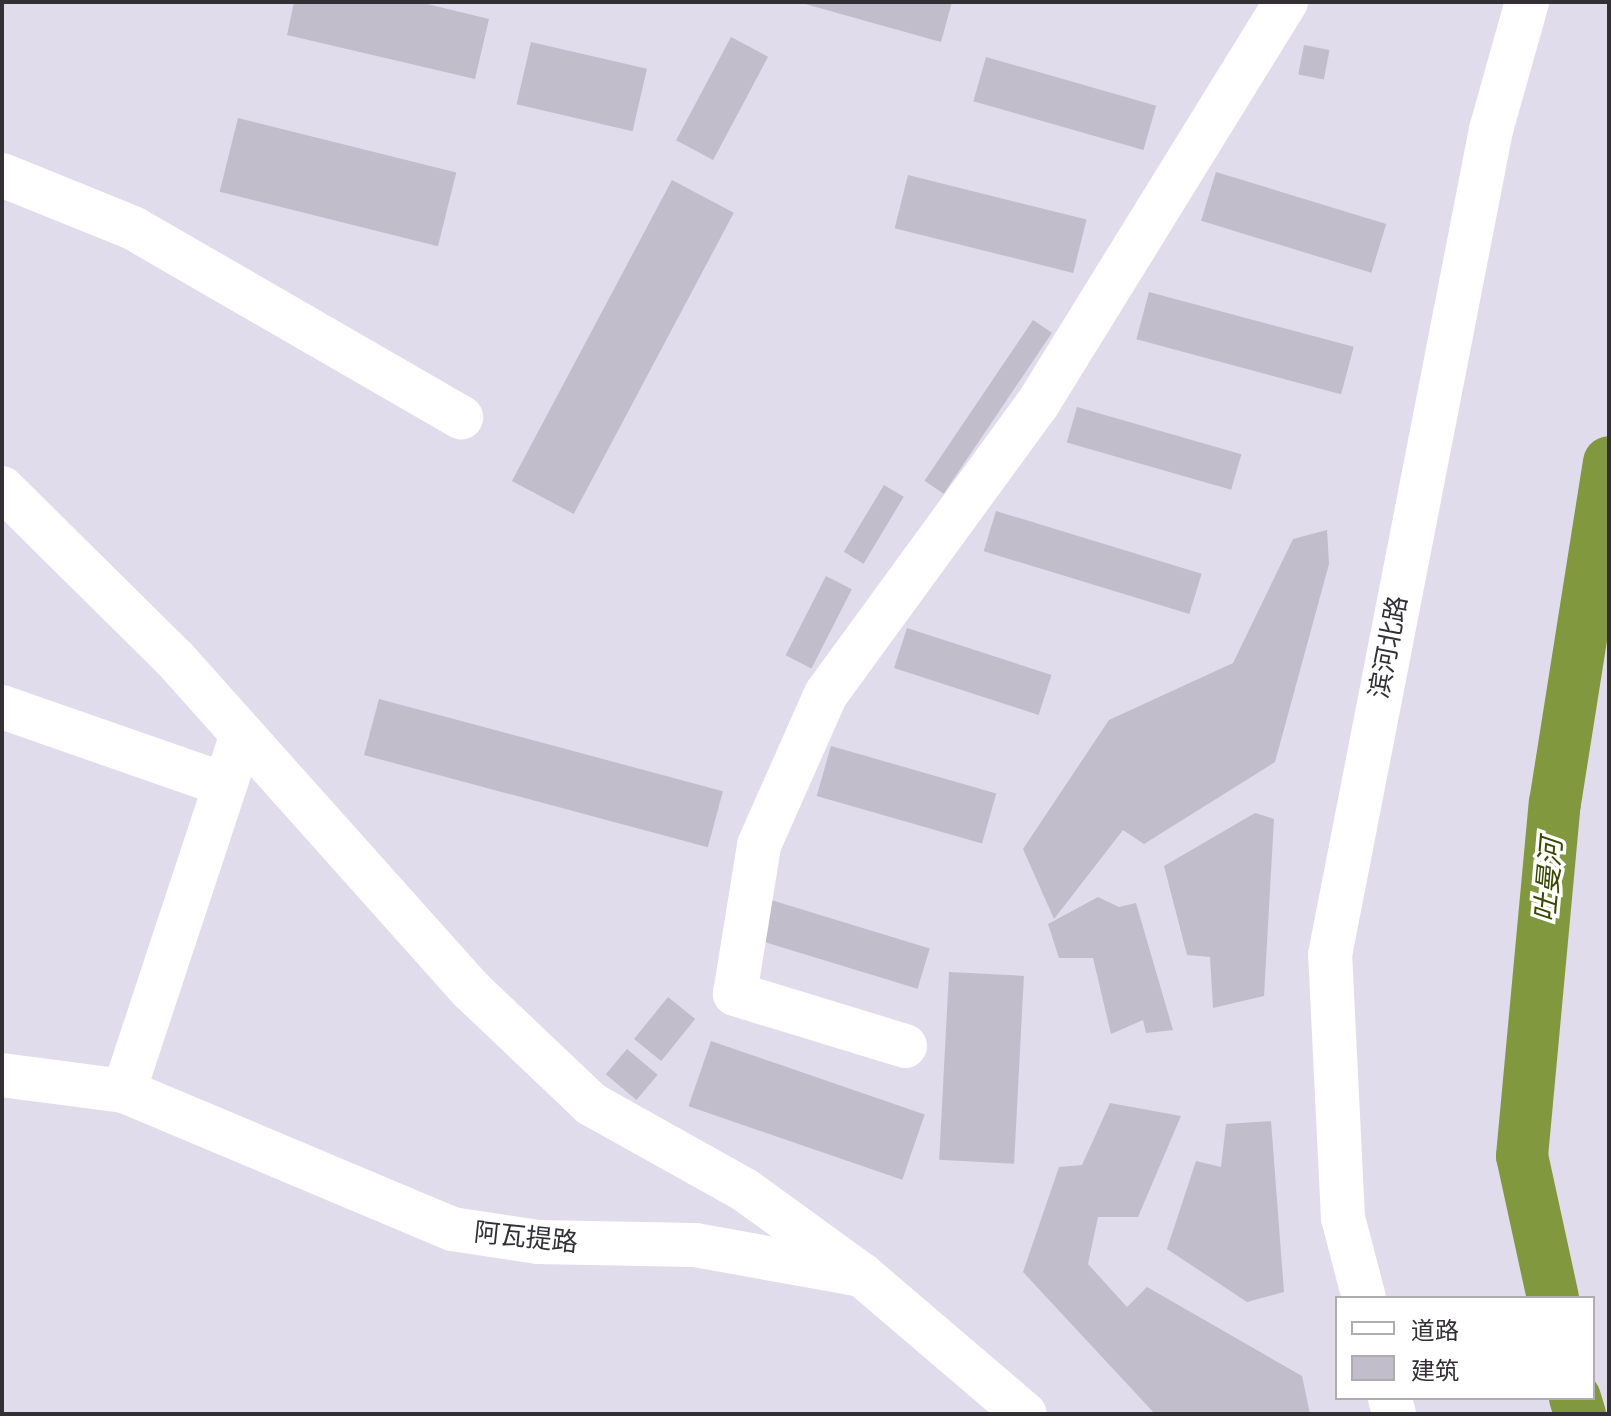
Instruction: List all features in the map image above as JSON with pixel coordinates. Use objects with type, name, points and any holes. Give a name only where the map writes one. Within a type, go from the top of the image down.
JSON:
[{"type":"street","points":[[905,1046],[735,994],[759,845],[826,694],[1037,405],[1286,2]]},
{"type":"street","name":"滨河北路","points":[[1363,1296],[1343,1218],[1330,955],[1491,130],[1527,2]]},
{"type":"street","points":[[2,175],[133,228],[461,417]]},
{"type":"street","points":[[2,488],[175,659],[470,989],[591,1104],[745,1190],[862,1275],[1025,1414]]},
{"type":"street","points":[[2,707],[223,784]]},
{"type":"street","points":[[124,1091],[242,734]]},
{"type":"street","name":"阿瓦提路","points":[[2,1075],[124,1091],[452,1229],[538,1242],[695,1245],[862,1275]]},
{"type":"building","points":[[294,2],[419,2],[489,19],[475,79],[287,35]]},
{"type":"building","points":[[798,2],[952,2],[941,42]]},
{"type":"building","points":[[731,37],[768,57],[713,160],[676,140]]},
{"type":"building","points":[[531,42],[647,69],[633,131],[517,104]]},
{"type":"building","points":[[1304,45],[1330,50],[1324,79],[1298,74]]},
{"type":"building","points":[[986,57],[1156,106],[1143,150],[973,101]]},
{"type":"building","points":[[238,118],[456,172],[438,246],[220,192]]},
{"type":"building","points":[[1216,172],[1386,224],[1371,273],[1201,221]]},
{"type":"building","points":[[908,175],[1087,220],[1073,273],[895,228]]},
{"type":"building","points":[[672,180],[734,213],[574,514],[512,481]]},
{"type":"building","points":[[1149,292],[1354,347],[1341,394],[1136,339]]},
{"type":"building","points":[[1033,320],[1052,333],[944,494],[925,481]]},
{"type":"building","points":[[1077,407],[1241,454],[1231,490],[1067,443]]},
{"type":"building","points":[[884,485],[904,497],[864,564],[844,552]]},
{"type":"building","points":[[996,511],[1202,574],[1189,614],[984,551]]},
{"type":"building","points":[[1327,530],[1329,564],[1275,762],[1144,844],[1123,830],[1054,919],[1023,849],[1109,720],[1233,663],[1293,539]]},
{"type":"building","points":[[826,576],[852,589],[811,668],[786,655]]},
{"type":"building","points":[[907,628],[1052,675],[1039,715],[894,668]]},
{"type":"building","points":[[379,699],[723,791],[708,847],[364,755]]},
{"type":"building","points":[[831,746],[996,793],[982,843],[817,796]]},
{"type":"building","points":[[1255,813],[1274,819],[1264,996],[1213,1008],[1210,957],[1187,955],[1164,866]]},
{"type":"building","points":[[1098,897],[1119,907],[1136,903],[1173,1030],[1146,1033],[1143,1020],[1111,1034],[1093,958],[1059,958],[1048,924]]},
{"type":"building","points":[[771,900],[930,949],[917,989],[759,940]]},
{"type":"building","points":[[949,972],[1024,976],[1014,1164],[939,1160]]},
{"type":"building","points":[[668,997],[695,1019],[661,1061],[634,1039]]},
{"type":"building","points":[[711,1041],[925,1115],[902,1180],[689,1106]]},
{"type":"building","points":[[627,1049],[658,1075],[636,1100],[606,1074]]},
{"type":"building","points":[[1110,1103],[1181,1116],[1138,1217],[1098,1217],[1088,1264],[1127,1307],[1147,1287],[1302,1376],[1310,1414],[1155,1414],[1023,1272],[1059,1167],[1082,1165]]},
{"type":"building","points":[[1271,1121],[1284,1292],[1247,1302],[1167,1249],[1196,1161],[1221,1167],[1226,1124]]},
{"type":"waterway","name":"吐曼河","points":[[1553,1296],[1522,1156],[1555,803],[1609,462]]},
{"type":"waterway","name":"吐曼河","points":[[1576,1400],[1580,1414]]}]
